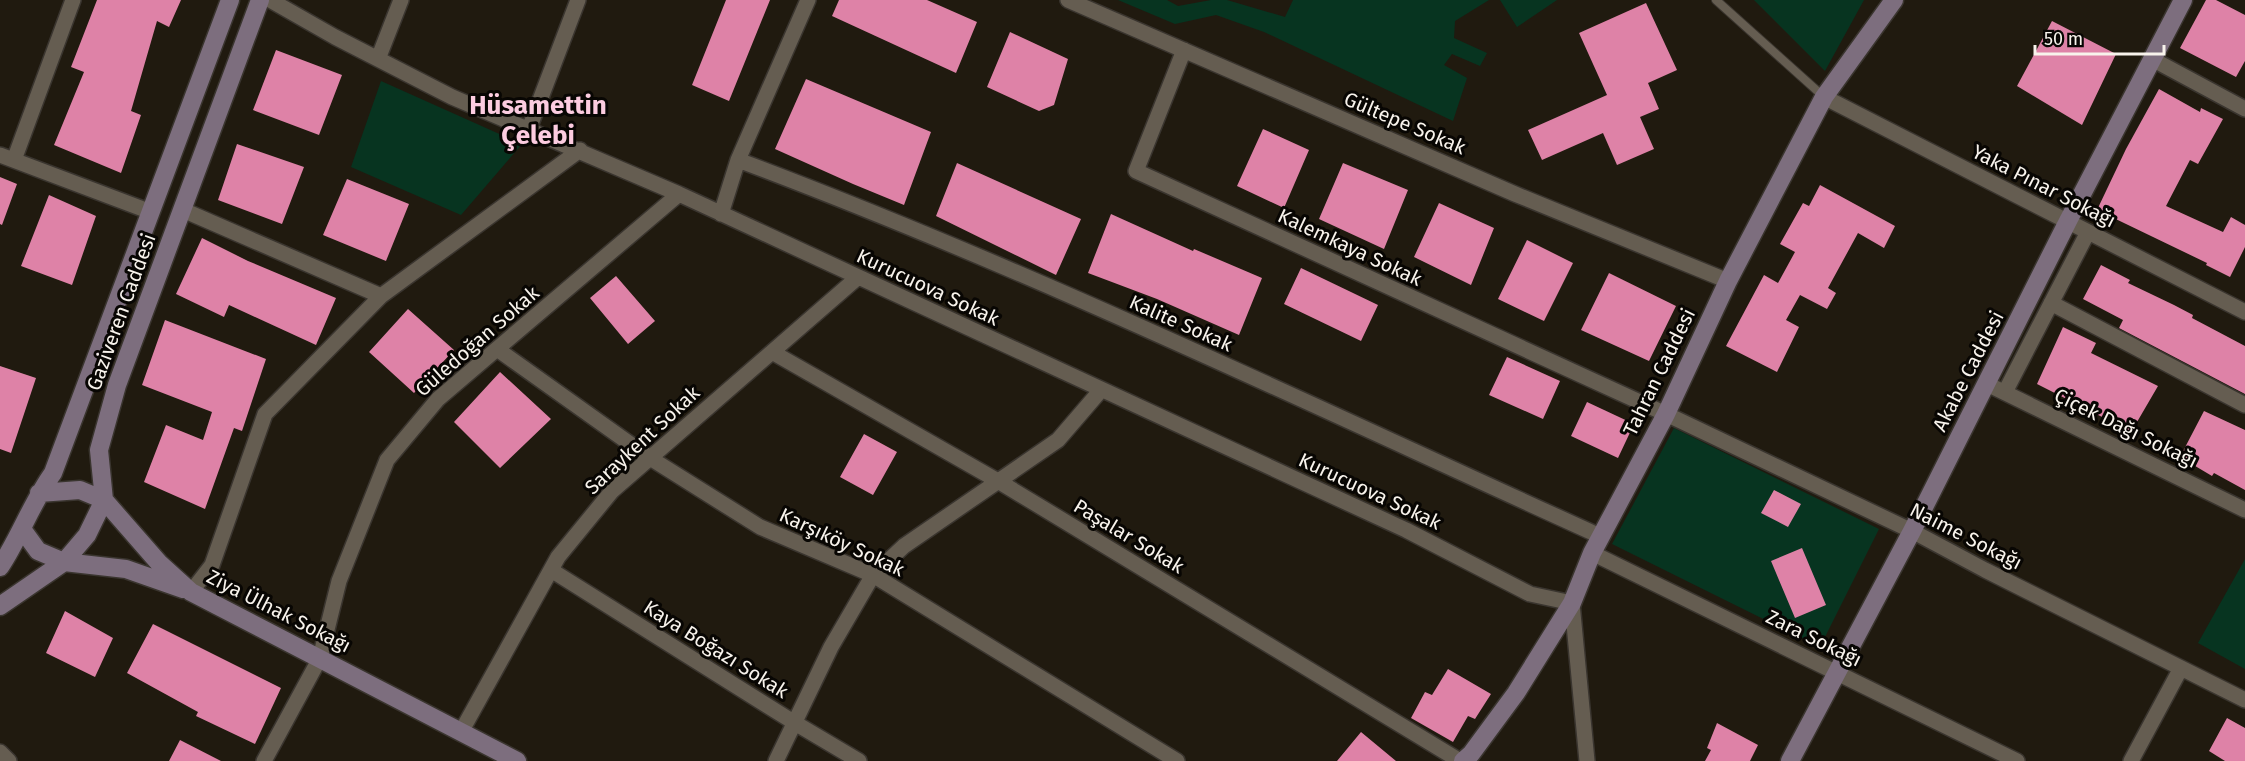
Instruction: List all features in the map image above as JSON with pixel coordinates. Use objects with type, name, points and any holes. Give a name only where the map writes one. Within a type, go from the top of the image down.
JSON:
[{"type":"street","points":[[73,0],[7,157],[151,213]]},
{"type":"street","name":"Gaziveren Caddesi","points":[[0,567],[22,530],[39,493],[53,473],[230,0]]},
{"type":"street","name":"Gaziveren Caddesi","points":[[104,500],[99,450],[117,385],[260,0]]},
{"type":"street","name":"Kurucuova Sokak","points":[[270,0],[452,97],[679,194],[1406,530],[1530,594],[1572,603]]},
{"type":"street","points":[[378,58],[401,0]]},
{"type":"street","points":[[530,129],[578,0]]},
{"type":"street","points":[[721,214],[738,160],[808,0]]},
{"type":"street","name":"Gültepe Sokak","points":[[1070,0],[1515,194],[1728,281]]},
{"type":"street","name":"Tahran Caddesi","points":[[1461,761],[1472,754],[1516,693],[1572,603],[1600,536],[1666,414],[1728,281],[1824,98],[1894,0]]},
{"type":"street","name":"Akabe Caddesi","points":[[1790,761],[1912,531],[2151,58],[2183,0]]},
{"type":"street","name":"Kalemkaya Sokak","points":[[1184,50],[1136,171],[1666,414]]},
{"type":"street","points":[[2151,58],[2245,110]]},
{"type":"street","name":"Yaka Pınar Sokağı","points":[[1824,98],[2245,312]]},
{"type":"street","points":[[22,530],[38,551],[64,562],[126,569],[191,592],[212,565],[265,414],[381,296],[580,150]]},
{"type":"street","name":"Kalite Sokak","points":[[738,160],[813,188],[1046,285],[1600,536]]},
{"type":"street","name":"Güledoğan Sokak","points":[[264,761],[320,658],[339,581],[387,460],[438,399],[679,194]]},
{"type":"street","points":[[183,210],[381,296]]},
{"type":"street","points":[[2005,392],[2088,232]]},
{"type":"street","name":"Saraykent Sokak","points":[[461,732],[558,557],[612,491],[857,278]]},
{"type":"street","points":[[2051,303],[2245,405]]},
{"type":"street","name":"Karşıköy Sokak","points":[[496,349],[650,458],[760,527],[873,575],[1177,761]]},
{"type":"street","name":"Paşalar Sokak","points":[[772,352],[998,481],[1461,761]]},
{"type":"street","name":"Çiçek Dağı Sokağı","points":[[1987,384],[2245,510]]},
{"type":"street","points":[[776,761],[831,647],[873,575],[904,546],[1058,440],[1101,390]]},
{"type":"street","name":"Naime Sokağı","points":[[1666,414],[1912,531],[2245,700]]},
{"type":"street","name":"Ziya Ülhak Sokağı","points":[[39,493],[80,490],[104,500],[159,563],[191,592],[517,761]]},
{"type":"street","points":[[0,606],[64,562],[87,536],[104,500]]},
{"type":"street","name":"Zara Sokağı","points":[[1592,553],[2017,761]]},
{"type":"street","name":"Kaya Boğazı Sokak","points":[[551,570],[859,761]]},
{"type":"street","points":[[1572,603],[1587,761]]},
{"type":"street","points":[[2131,761],[2181,668]]},
{"type":"street","points":[[0,752],[9,761]]},
{"type":"lane","points":[[1716,0],[1824,98]]},
{"type":"green space","points":[[1118,0],[1167,0],[1178,6],[1211,0],[1227,0],[1285,17],[1293,0],[1489,0],[1455,21],[1454,38],[1487,53],[1480,66],[1452,54],[1444,65],[1467,78],[1453,121],[1264,32],[1216,15],[1175,24]]},
{"type":"green space","points":[[1500,0],[1557,0],[1517,27]]},
{"type":"green space","points":[[1754,0],[1864,0],[1825,71]]},
{"type":"green space","points":[[381,81],[522,144],[461,215],[351,167]]},
{"type":"green space","points":[[1674,428],[1879,529],[1820,647],[1612,544]]},
{"type":"green space","points":[[2245,559],[2245,669],[2198,643]]},
{"type":"building","points":[[97,0],[181,0],[169,27],[157,21],[131,111],[141,115],[121,173],[54,145],[84,72],[71,67]]},
{"type":"building","points":[[726,0],[770,0],[729,101],[692,85]]},
{"type":"building","points":[[839,0],[927,0],[977,22],[956,73],[832,16]]},
{"type":"building","points":[[2206,0],[2216,0],[2245,15],[2245,61],[2236,77],[2180,48]]},
{"type":"building","points":[[1646,3],[1677,70],[1648,83],[1659,109],[1640,117],[1654,149],[1617,165],[1603,133],[1542,160],[1528,130],[1607,95],[1579,33]]},
{"type":"building","points":[[2052,21],[2116,54],[2082,125],[2017,86]]},
{"type":"building","points":[[1010,32],[1068,59],[1054,105],[1039,111],[987,87]]},
{"type":"building","points":[[276,50],[342,75],[319,135],[253,110]]},
{"type":"building","points":[[806,79],[931,132],[904,205],[775,149]]},
{"type":"building","points":[[2159,89],[2200,112],[2201,108],[2223,119],[2198,164],[2190,160],[2166,206],[2223,232],[2231,217],[2245,225],[2245,247],[2230,277],[2206,265],[2207,263],[2097,210],[2126,149]]},
{"type":"building","points":[[1263,129],[1309,150],[1284,208],[1237,186]]},
{"type":"building","points":[[237,144],[304,167],[282,224],[218,200]]},
{"type":"building","points":[[957,163],[1081,219],[1056,275],[936,216]]},
{"type":"building","points":[[1343,163],[1408,190],[1384,249],[1319,219]]},
{"type":"building","points":[[0,177],[17,184],[2,225],[0,224]]},
{"type":"building","points":[[347,179],[409,204],[386,261],[323,235]]},
{"type":"building","points":[[1820,185],[1895,226],[1884,248],[1858,233],[1828,288],[1836,293],[1827,309],[1800,295],[1786,320],[1799,327],[1777,372],[1726,346],[1764,275],[1778,283],[1795,252],[1780,244],[1803,203],[1809,206]]},
{"type":"building","points":[[49,195],[96,216],[72,285],[21,266]]},
{"type":"building","points":[[1439,203],[1494,228],[1471,285],[1414,257]]},
{"type":"building","points":[[1111,214],[1193,251],[1194,249],[1262,278],[1239,335],[1157,299],[1088,273]]},
{"type":"building","points":[[202,238],[248,261],[336,298],[316,345],[229,305],[224,317],[176,294]]},
{"type":"building","points":[[1527,240],[1573,263],[1544,321],[1498,299]]},
{"type":"building","points":[[2101,265],[2130,280],[2128,283],[2193,315],[2192,318],[2245,346],[2245,394],[2119,328],[2123,320],[2083,299]]},
{"type":"building","points":[[1301,268],[1378,305],[1361,341],[1284,304]]},
{"type":"building","points":[[1609,273],[1676,306],[1649,361],[1581,330]]},
{"type":"building","points":[[616,276],[655,321],[628,344],[590,298]]},
{"type":"building","points":[[408,309],[454,350],[414,393],[369,352]]},
{"type":"building","points":[[165,320],[266,359],[242,431],[234,428],[205,509],[144,482],[166,425],[203,440],[212,412],[142,385]]},
{"type":"building","points":[[2063,327],[2096,343],[2091,353],[2158,386],[2130,434],[2110,421],[2037,384]]},
{"type":"building","points":[[1507,357],[1560,381],[1543,419],[1489,395]]},
{"type":"building","points":[[0,366],[36,378],[11,453],[0,449]]},
{"type":"building","points":[[500,372],[551,419],[500,468],[454,422]]},
{"type":"building","points":[[1587,402],[1634,424],[1618,458],[1571,436]]},
{"type":"building","points":[[2204,411],[2245,430],[2245,490],[2214,473],[2212,476],[2180,457]]},
{"type":"building","points":[[864,434],[897,452],[873,495],[840,477]]},
{"type":"building","points":[[1774,490],[1801,504],[1788,527],[1761,513]]},
{"type":"building","points":[[1802,548],[1826,605],[1795,618],[1771,561]]},
{"type":"building","points":[[65,611],[113,638],[95,677],[46,653]]},
{"type":"building","points":[[153,624],[281,688],[255,744],[196,716],[198,712],[127,673]]},
{"type":"building","points":[[1448,669],[1491,694],[1475,719],[1468,716],[1453,742],[1411,718],[1425,692],[1432,695]]},
{"type":"building","points":[[2227,718],[2245,728],[2245,761],[2225,761],[2209,751]]},
{"type":"building","points":[[1717,723],[1758,745],[1750,761],[1705,761],[1711,750],[1707,748]]},
{"type":"building","points":[[1361,732],[1396,761],[1337,761]]},
{"type":"building","points":[[180,740],[221,761],[169,761]]},
{"type":"district","name":"Hüsamettin Çelebi","points":[[538,120]]}]
